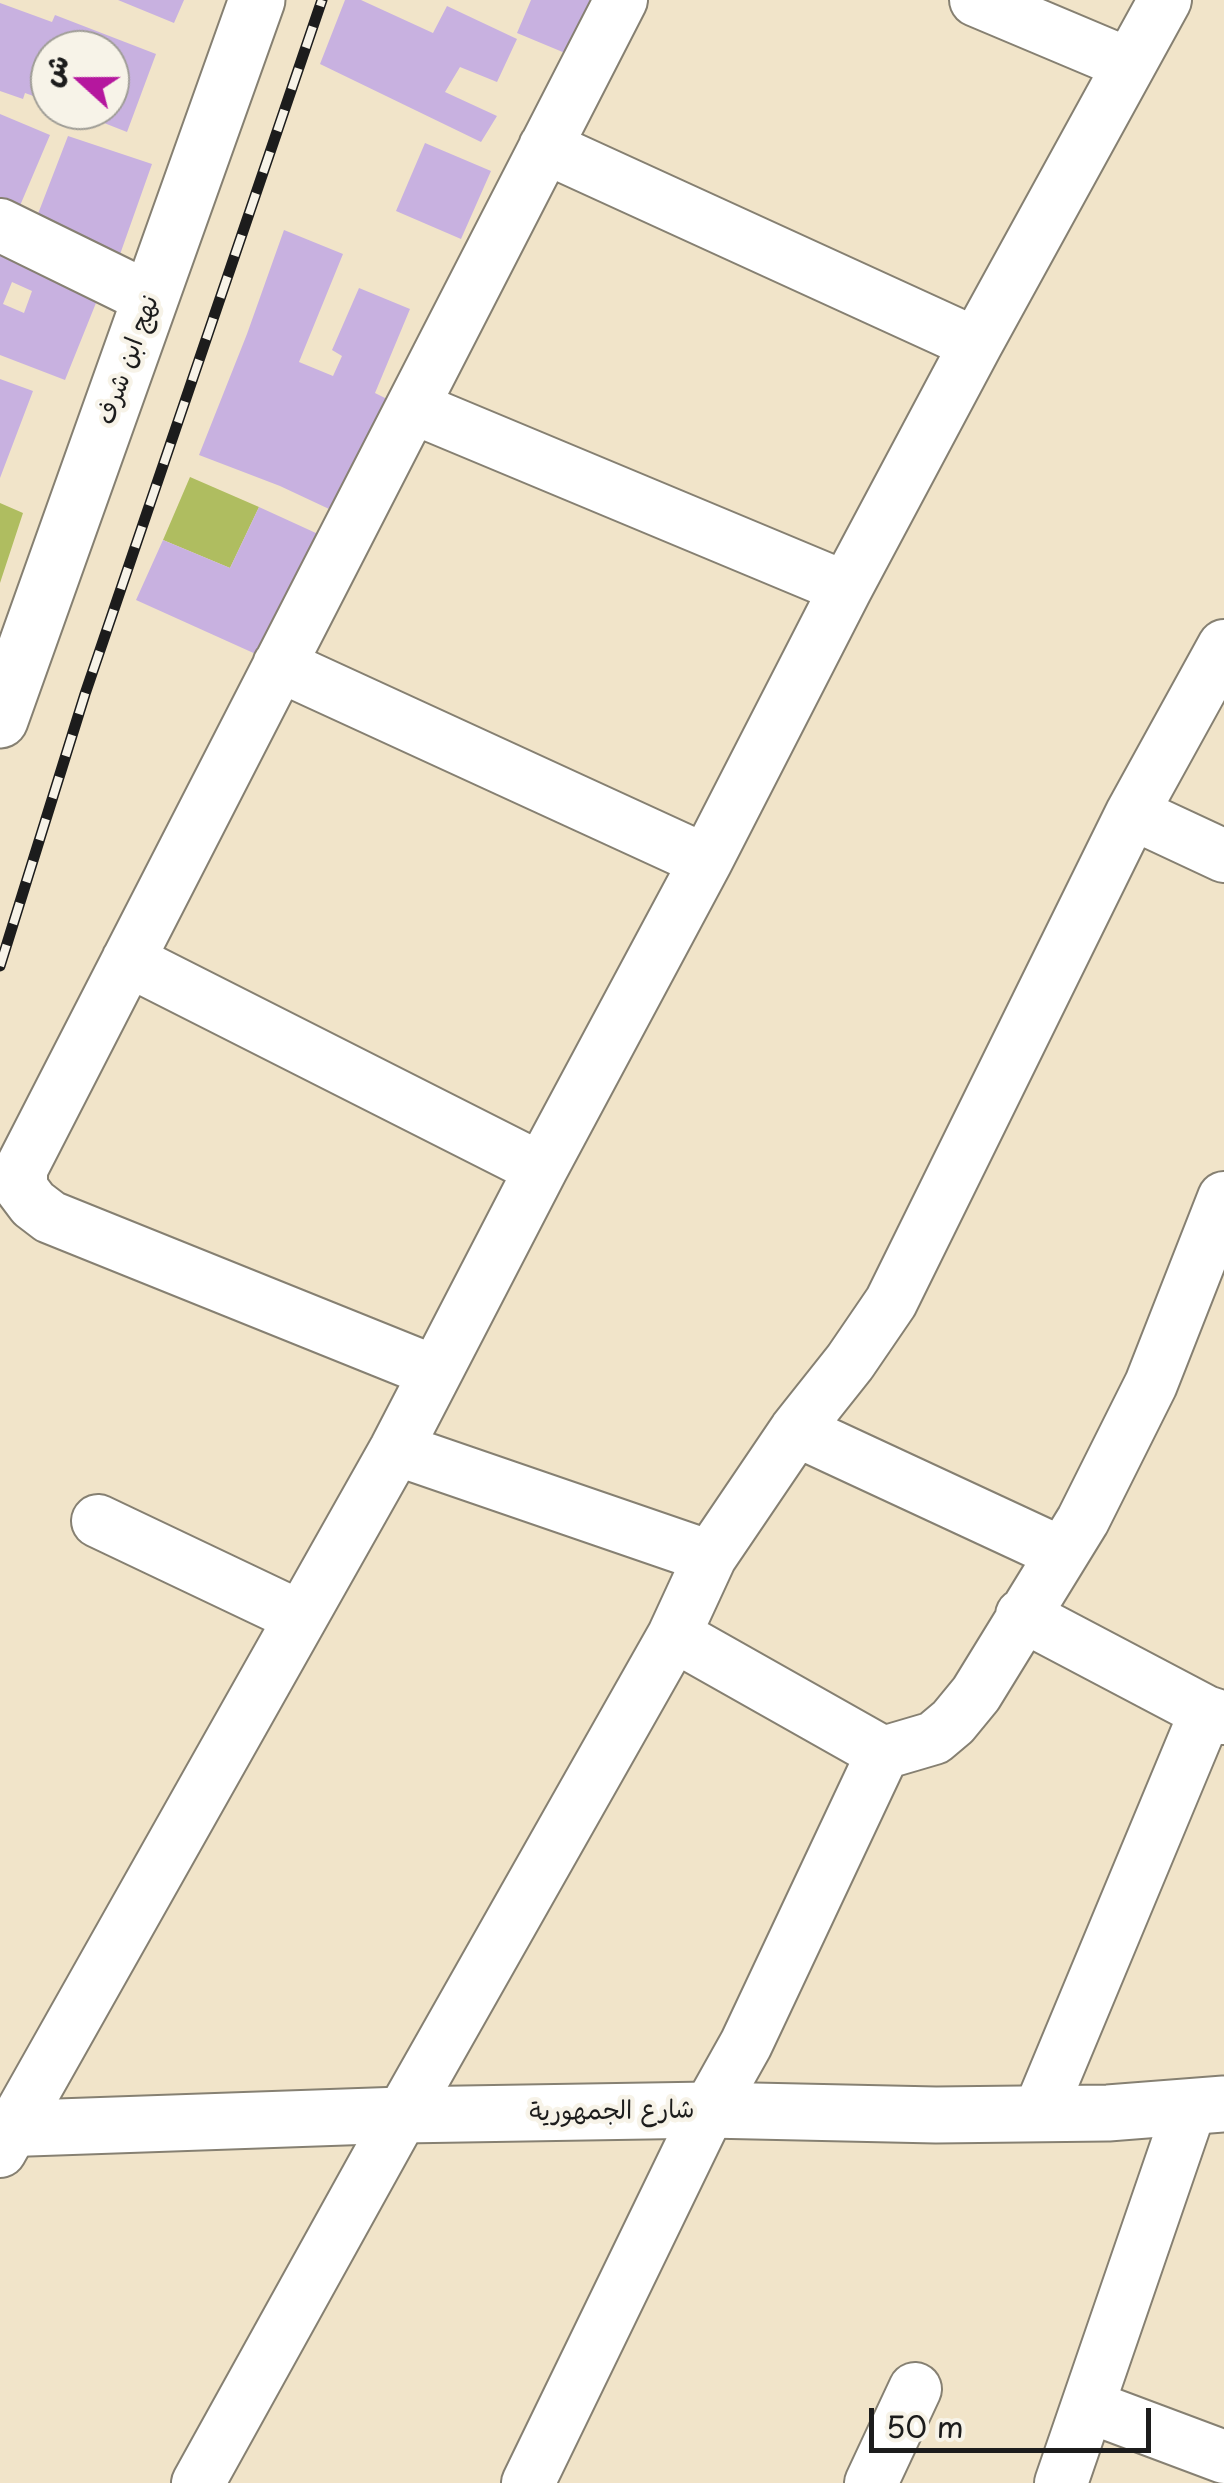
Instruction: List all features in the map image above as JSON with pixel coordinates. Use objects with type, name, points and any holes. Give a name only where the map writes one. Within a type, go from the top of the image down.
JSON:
[{"type":"main road","name":"نهج ابن شرف","points":[[0,720],[256,0]]},
{"type":"main road","name":"شارع الجمهورية","points":[[4,2136],[402,2116],[709,2110],[1038,2115],[1207,2106]]},
{"type":"street","points":[[435,1372],[50,1217],[21,1188],[21,1168],[621,0]]},
{"type":"street","points":[[976,0],[1128,64]]},
{"type":"street","points":[[4,2136],[396,1449],[846,588],[1165,0]]},
{"type":"street","points":[[546,147],[976,344]]},
{"type":"street","points":[[0,224],[151,299]]},
{"type":"street","points":[[412,407],[846,588]]},
{"type":"street","points":[[198,2483],[674,1635],[710,1557],[796,1430],[891,1302],[1132,813],[1224,646]]},
{"type":"street","points":[[279,666],[706,861]]},
{"type":"street","points":[[1132,813],[1224,856]]},
{"type":"street","points":[[128,960],[541,1169]]},
{"type":"street","points":[[674,1635],[883,1753],[934,1738],[976,1694],[1082,1520],[1150,1384],[1206,1296],[1224,1198]]},
{"type":"street","points":[[796,1430],[1061,1553]]},
{"type":"street","points":[[396,1449],[710,1557]]},
{"type":"street","points":[[98,1521],[300,1618]]},
{"type":"street","points":[[1022,1615],[1215,1715],[1038,2115]]},
{"type":"street","points":[[528,2483],[709,2110],[746,2044],[883,1753]]},
{"type":"street","points":[[1061,2483],[1207,2106]]},
{"type":"street","points":[[871,2483],[916,2389]]},
{"type":"street","points":[[1088,2406],[1224,2457]]},
{"type":"green space","points":[[190,477],[259,507],[230,568],[163,540]]},
{"type":"green space","points":[[0,503],[23,513],[0,583]]},
{"type":"building","points":[[118,0],[184,0],[174,23]]},
{"type":"building","points":[[345,0],[361,0],[433,33],[447,6],[517,39],[497,82],[460,67],[445,92],[497,116],[481,142],[320,64]]},
{"type":"building","points":[[531,0],[590,0],[565,53],[517,33]]},
{"type":"building","points":[[0,3],[52,22],[55,15],[94,30],[30,30],[30,95],[25,93],[23,99],[0,91]]},
{"type":"building","points":[[130,44],[156,54],[130,124]]},
{"type":"building","points":[[0,114],[30,127],[30,130],[50,135],[19,208],[0,200]]},
{"type":"building","points":[[68,136],[152,164],[118,260],[36,219]]},
{"type":"building","points":[[425,143],[491,171],[461,239],[396,211]]},
{"type":"building","points":[[284,230],[343,254],[299,362],[333,376],[342,356],[332,350],[359,288],[410,309],[375,393],[397,404],[344,516],[199,455]]},
{"type":"building","points":[[0,249],[100,293],[65,380],[0,355]],"holes":[[[12,282],[32,291],[24,313],[3,304]]]},
{"type":"building","points":[[0,379],[33,391],[0,478]]},
{"type":"building","points":[[259,507],[329,539],[269,660],[136,600],[163,540],[230,568]]},
{"type":"railway","points":[[0,966],[85,694],[322,0]]}]
